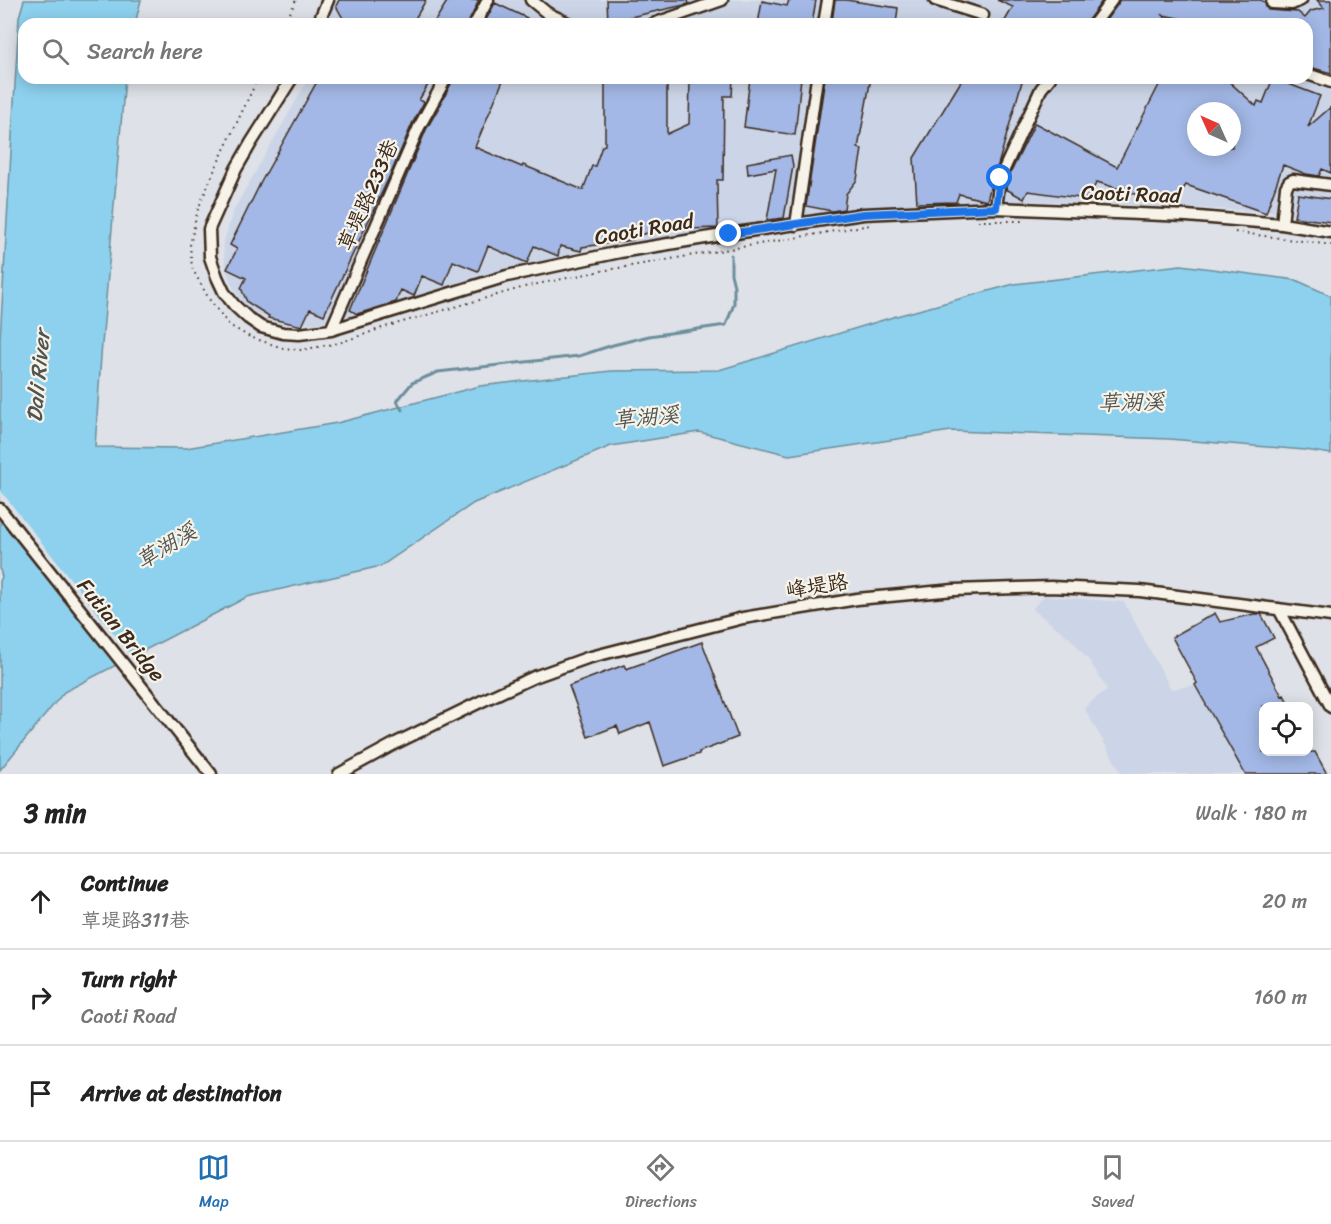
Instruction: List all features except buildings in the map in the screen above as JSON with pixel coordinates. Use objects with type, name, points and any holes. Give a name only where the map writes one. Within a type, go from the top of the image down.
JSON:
[{"type":"street","points":[[320,18],[328,0]]},
{"type":"street","points":[[478,18],[488,0]]},
{"type":"street","points":[[531,0],[557,18]]},
{"type":"street","points":[[670,18],[722,0]]},
{"type":"street","points":[[825,18],[828,0]]},
{"type":"street","points":[[935,0],[983,15]]},
{"type":"street","points":[[1098,18],[1112,0]]},
{"type":"street","points":[[1272,3],[1292,4],[1301,0]]},
{"type":"street","points":[[1313,76],[1331,82]]},
{"type":"street","name":"Caoti Road","points":[[288,84],[236,169],[209,229],[210,257],[224,292],[248,318],[261,327],[283,333],[299,334],[331,330],[507,276],[620,252],[863,214],[996,208],[1187,216],[1282,224],[1331,232]]},
{"type":"street","name":"草堤路233巷","points":[[331,330],[419,127],[443,84]]},
{"type":"street","points":[[796,225],[816,84]]},
{"type":"street","points":[[996,208],[1000,178],[1045,84]]},
{"type":"street","points":[[1282,224],[1286,187],[1289,182],[1293,180],[1331,185]]},
{"type":"street","name":"Futian Bridge","points":[[0,509],[211,774]]},
{"type":"street","name":"峰堤路","points":[[339,774],[396,743],[534,677],[587,658],[743,618],[857,599],[954,590],[1051,586],[1140,591],[1331,615]]},
{"type":"street","points":[[1279,609],[1331,707]]},
{"type":"path","points":[[288,18],[296,0]]},
{"type":"shaded area","points":[[335,0],[1331,0],[1331,220],[1280,212],[1038,201],[864,212],[604,245],[322,323],[284,324],[268,319],[245,306],[231,283],[226,269],[223,245],[233,211],[306,84],[1313,84],[1313,18],[329,18]]},
{"type":"shaded area","points":[[1044,596],[1124,602],[1171,689],[1195,685],[1246,774],[1122,774],[1084,708],[1107,689],[1090,662],[1070,638],[1032,609]]},
{"type":"water","points":[[24,0],[141,0],[136,18],[19,17]]},
{"type":"water","points":[[18,34],[18,84],[124,84],[95,447],[186,448],[337,423],[480,386],[611,371],[719,370],[893,317],[1014,284],[1181,265],[1296,280],[1331,296],[1331,454],[1169,439],[951,431],[789,455],[699,432],[611,446],[474,503],[381,566],[247,597],[64,692],[0,770],[0,581],[2,577],[0,570],[0,339]]},
{"type":"pier","points":[[0,490],[134,659],[117,668],[0,521]]},
{"type":"waterway","points":[[402,410],[397,401],[412,383],[438,372],[579,356],[649,336],[726,325],[734,304],[731,255]]},
{"type":"route","points":[[729,234],[863,214],[996,208],[1000,178]]},
{"type":"water label","name":"Dali River","points":[[38,376]]},
{"type":"water label","name":"草湖溪","points":[[1131,402]]},
{"type":"water label","name":"草湖溪","points":[[646,417]]},
{"type":"water label","name":"草湖溪","points":[[166,546]]}]
